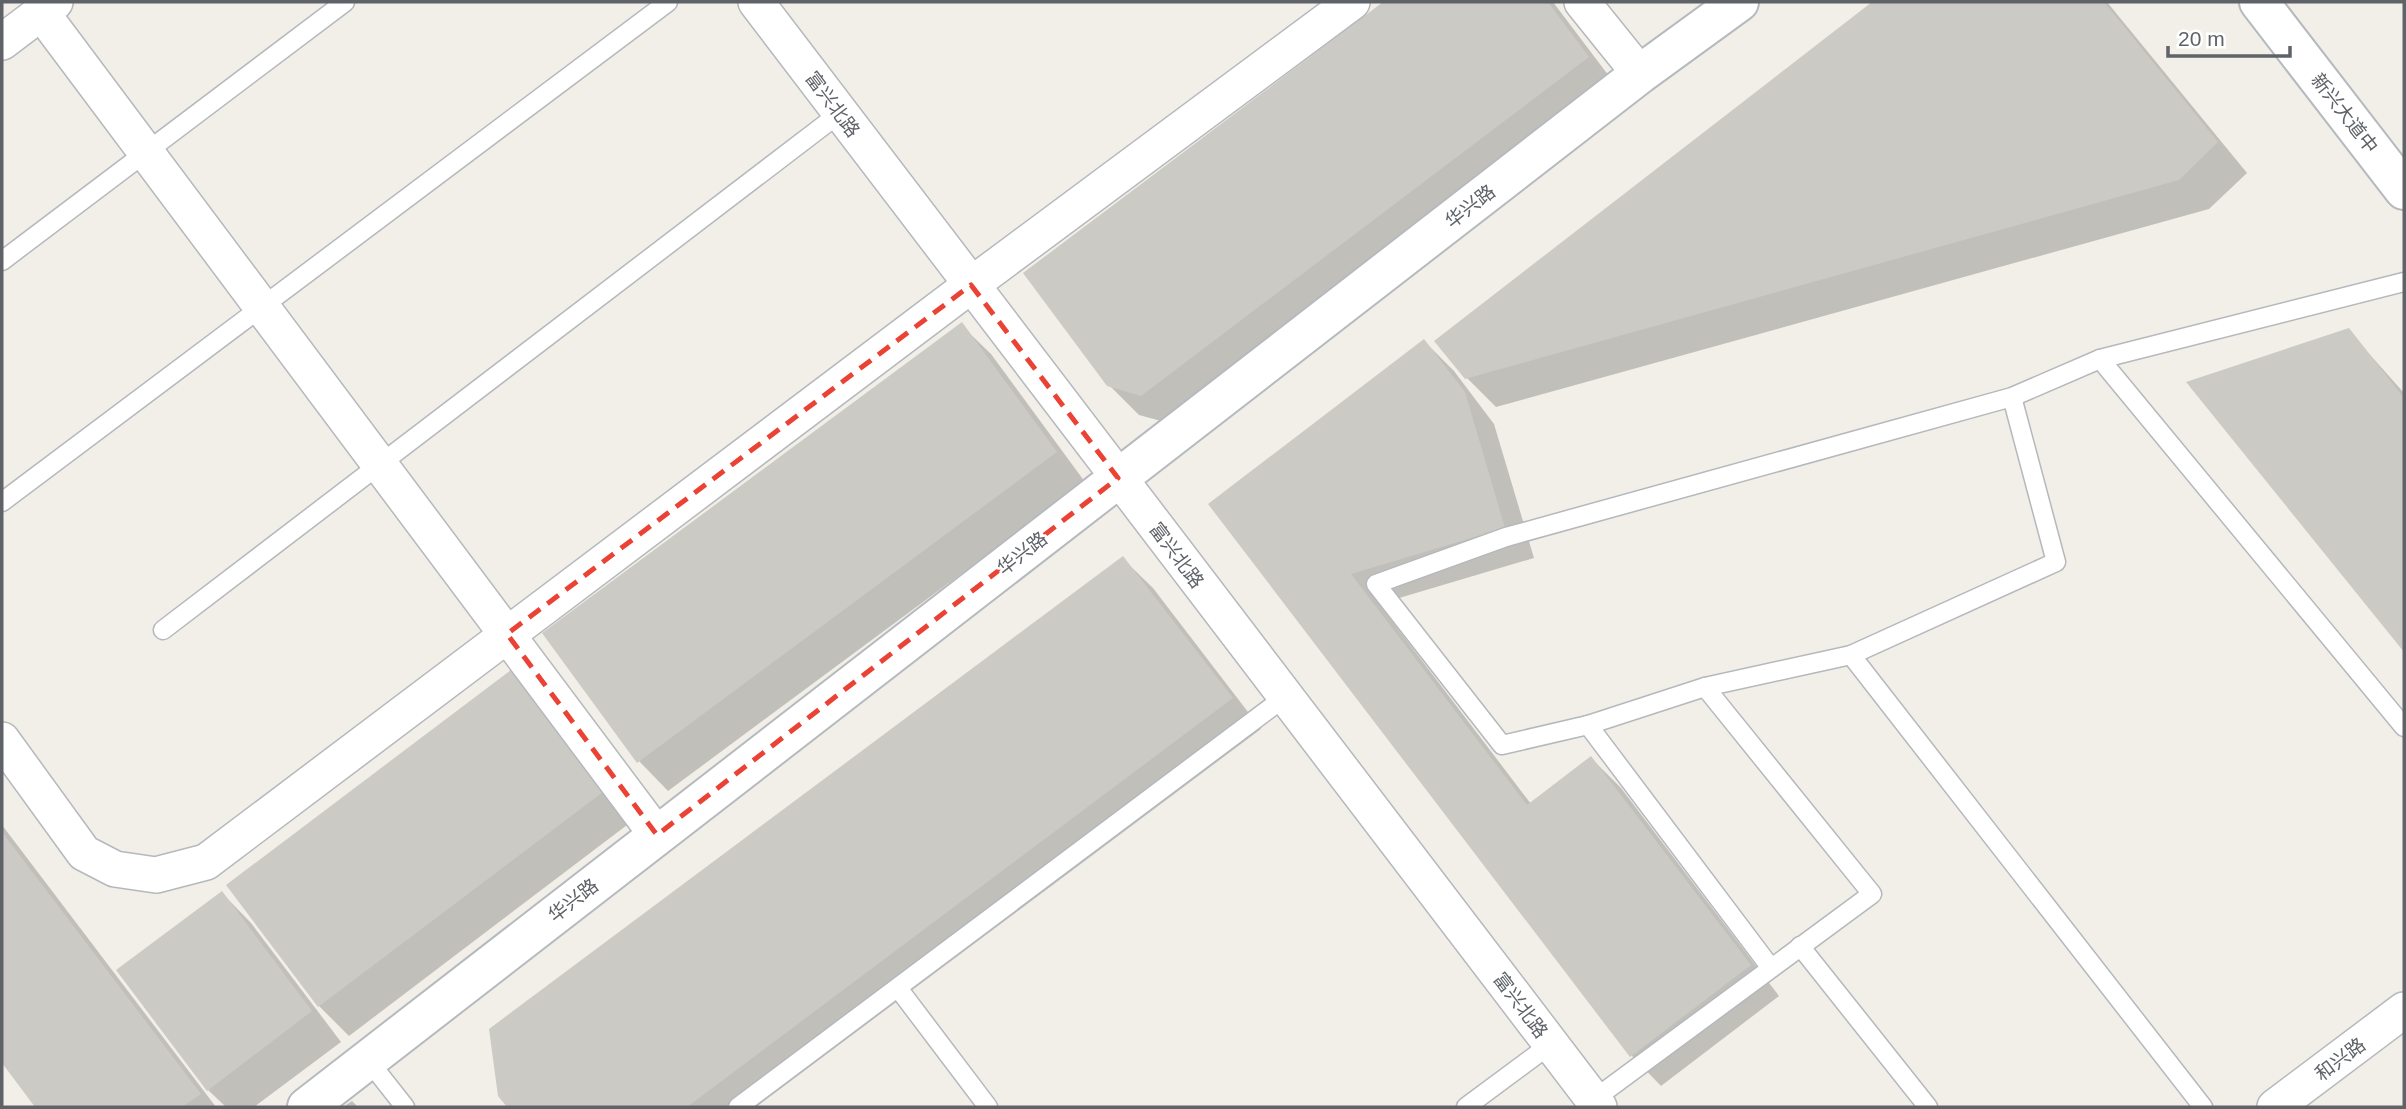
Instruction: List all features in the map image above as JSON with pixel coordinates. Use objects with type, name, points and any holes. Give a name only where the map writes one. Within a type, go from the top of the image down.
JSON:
[{"type":"main road","name":"华兴路","points":[[307,1107],[1640,74],[1739,2]]},
{"type":"main road","name":"新兴大道中","points":[[2259,2],[2404,190]]},
{"type":"street","name":"富兴北路","points":[[756,2],[1596,1104]]},
{"type":"street","points":[[2,740],[85,853],[115,869],[156,874],[206,862],[971,285],[1352,2]]},
{"type":"street","points":[[1582,2],[1640,74]]},
{"type":"street","points":[[2,42],[48,7],[146,152],[657,835]]},
{"type":"street","name":"和兴路","points":[[2275,1107],[2404,1010]]},
{"type":"lane","points":[[2,261],[345,2]]},
{"type":"lane","points":[[2,502],[668,2]]},
{"type":"lane","points":[[163,629],[381,466],[840,113]]},
{"type":"lane","points":[[2012,397],[2056,562],[1851,655],[1705,687],[1588,725],[1502,745],[1376,584],[1506,537],[2012,397],[2100,359],[2404,282]]},
{"type":"lane","points":[[2100,359],[2404,727]]},
{"type":"lane","points":[[1851,655],[2203,1107]]},
{"type":"lane","points":[[1596,1104],[1771,968],[1872,894],[1705,687]]},
{"type":"lane","points":[[738,1107],[1285,697]]},
{"type":"lane","points":[[1588,725],[1771,968]]},
{"type":"lane","points":[[1800,946],[1928,1107]]},
{"type":"lane","points":[[898,988],[988,1107]]},
{"type":"lane","points":[[1466,1107],[1550,1044]]},
{"type":"lane","points":[[368,1060],[405,1107]]},
{"type":"highlighted area","points":[[971,285],[1118,478],[657,835],[507,634]]},
{"type":"building","points":[[1383,2],[1548,2],[1589,57],[1141,396],[1107,386],[1023,273]]},
{"type":"building","points":[[1872,2],[2104,2],[2218,142],[2179,180],[1465,379],[1434,341]]},
{"type":"building","points":[[962,322],[1057,452],[637,763],[542,633]]},
{"type":"building","points":[[2349,328],[2404,398],[2404,652],[2186,382]]},
{"type":"building","points":[[1424,339],[1465,392],[1505,528],[1351,574],[1527,805],[1591,756],[1751,965],[1630,1057],[1208,504]]},
{"type":"building","points":[[1123,556],[1233,698],[687,1107],[507,1107],[498,1096],[489,1029]]},
{"type":"building","points":[[511,670],[603,792],[318,1007],[226,885]]},
{"type":"building","points":[[2,832],[201,1094],[182,1107],[35,1107],[2,1063]]},
{"type":"building","points":[[222,891],[312,1011],[207,1091],[116,970]]}]
